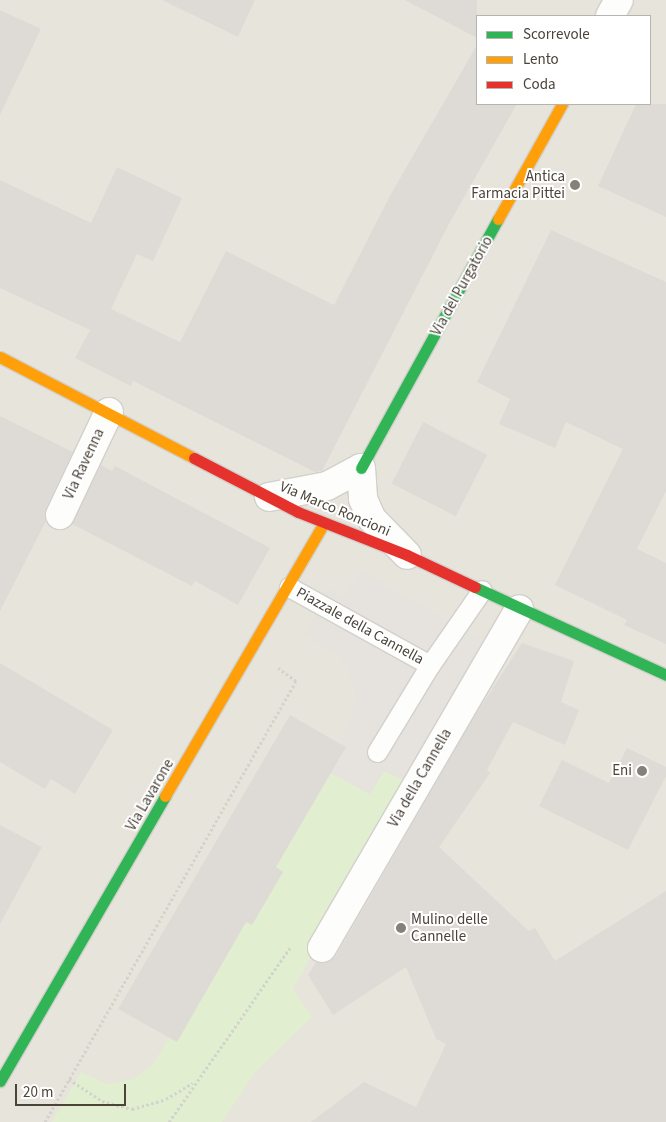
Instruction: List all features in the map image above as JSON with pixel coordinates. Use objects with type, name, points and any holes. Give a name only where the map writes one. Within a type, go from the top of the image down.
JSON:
[{"type":"street","points":[[611,15],[619,0]]},
{"type":"street","name":"Via del Purgatorio","points":[[361,468],[561,105]]},
{"type":"street","name":"Via Marco Roncioni","points":[[0,357],[109,412],[269,498],[324,523],[407,554],[519,609],[666,675]]},
{"type":"street","name":"Via Ravenna","points":[[60,515],[109,412]]},
{"type":"street","points":[[269,498],[328,486],[361,468],[363,498],[372,519],[407,554]]},
{"type":"street","name":"Via Lavarone","points":[[0,1082],[289,587],[324,523]]},
{"type":"street","name":"Via della Cannella","points":[[322,948],[519,609]]},
{"type":"lane","name":"Piazzale della Cannella","points":[[289,587],[430,665]]},
{"type":"lane","name":"Piazzale della Cannella","points":[[377,752],[430,665],[482,590]]},
{"type":"path","points":[[45,1122],[296,681],[275,666],[280,658]]},
{"type":"path","points":[[169,1122],[286,951],[307,937],[322,948]]},
{"type":"path","points":[[69,1079],[102,1101],[132,1109],[166,1099],[195,1082]]},
{"type":"shaded area","points":[[0,0],[666,0],[666,1122],[0,1122]]},
{"type":"shaded area","points":[[361,570],[485,643],[408,782],[384,771],[370,794],[331,773],[337,742],[348,724],[356,700],[351,677],[340,657],[304,635],[329,588],[343,596]]},
{"type":"green space","points":[[384,771],[408,782],[293,989],[312,1017],[256,1071],[222,1122],[52,1122],[81,1072],[107,1084],[134,1079],[153,1064],[169,1038],[177,1042],[246,922],[252,925],[282,872],[276,867],[331,773],[370,794]]},
{"type":"building","points":[[162,0],[255,0],[238,37]]},
{"type":"building","points":[[405,0],[477,0],[476,37]]},
{"type":"building","points":[[0,10],[41,29],[0,115]]},
{"type":"building","points":[[476,47],[476,105],[516,105],[450,222],[322,471],[315,472],[133,381],[131,386],[75,358],[90,330],[0,288],[0,180],[91,223],[117,167],[182,198],[153,261],[137,254],[111,309],[180,342],[226,251],[334,305],[392,192]]},
{"type":"building","points":[[666,104],[666,217],[598,186],[636,105]]},
{"type":"building","points":[[551,230],[666,282],[666,491],[637,549],[666,563],[666,644],[624,625],[627,620],[555,585],[623,449],[566,422],[555,448],[499,424],[510,399],[477,382]]},
{"type":"building","points":[[0,416],[73,452],[46,508],[46,521],[0,611]]},
{"type":"building","points":[[423,422],[487,455],[456,516],[392,483]]},
{"type":"building","points":[[101,465],[112,471],[115,466],[270,548],[238,605],[195,581],[192,586],[72,524]]},
{"type":"building","points":[[522,643],[574,661],[561,702],[579,710],[565,745],[513,722],[487,770],[490,773],[439,847],[529,931],[535,928],[555,961],[666,891],[666,1122],[311,1122],[364,1082],[416,1107],[446,1044],[436,1039],[406,967],[333,1015],[308,975],[316,962],[329,962],[336,956],[474,717]]},
{"type":"building","points":[[0,663],[113,730],[75,794],[51,779],[45,789],[0,762]]},
{"type":"building","points":[[290,715],[346,747],[276,867],[283,872],[252,925],[246,922],[177,1042],[118,1009]]},
{"type":"building","points":[[627,748],[666,767],[666,776],[628,850],[539,806],[562,760],[609,783]]},
{"type":"building","points":[[0,825],[42,847],[0,924]]},
{"type":"traffic: fast","points":[[361,468],[498,219]]},
{"type":"traffic: fast","points":[[475,587],[666,675]]},
{"type":"traffic: fast","points":[[0,1081],[165,796]]},
{"type":"traffic: slow","points":[[498,219],[561,105]]},
{"type":"traffic: slow","points":[[0,357],[194,458]]},
{"type":"traffic: slow","points":[[165,796],[324,523]]},
{"type":"traffic: jam","points":[[194,458],[298,512],[407,555],[475,587]]},
{"type":"place","name":"Antica Farmacia Pittei","points":[[575,185]]},
{"type":"place","name":"Eni","points":[[642,771]]},
{"type":"place","name":"Mulino delle Cannelle","points":[[401,928]]}]
